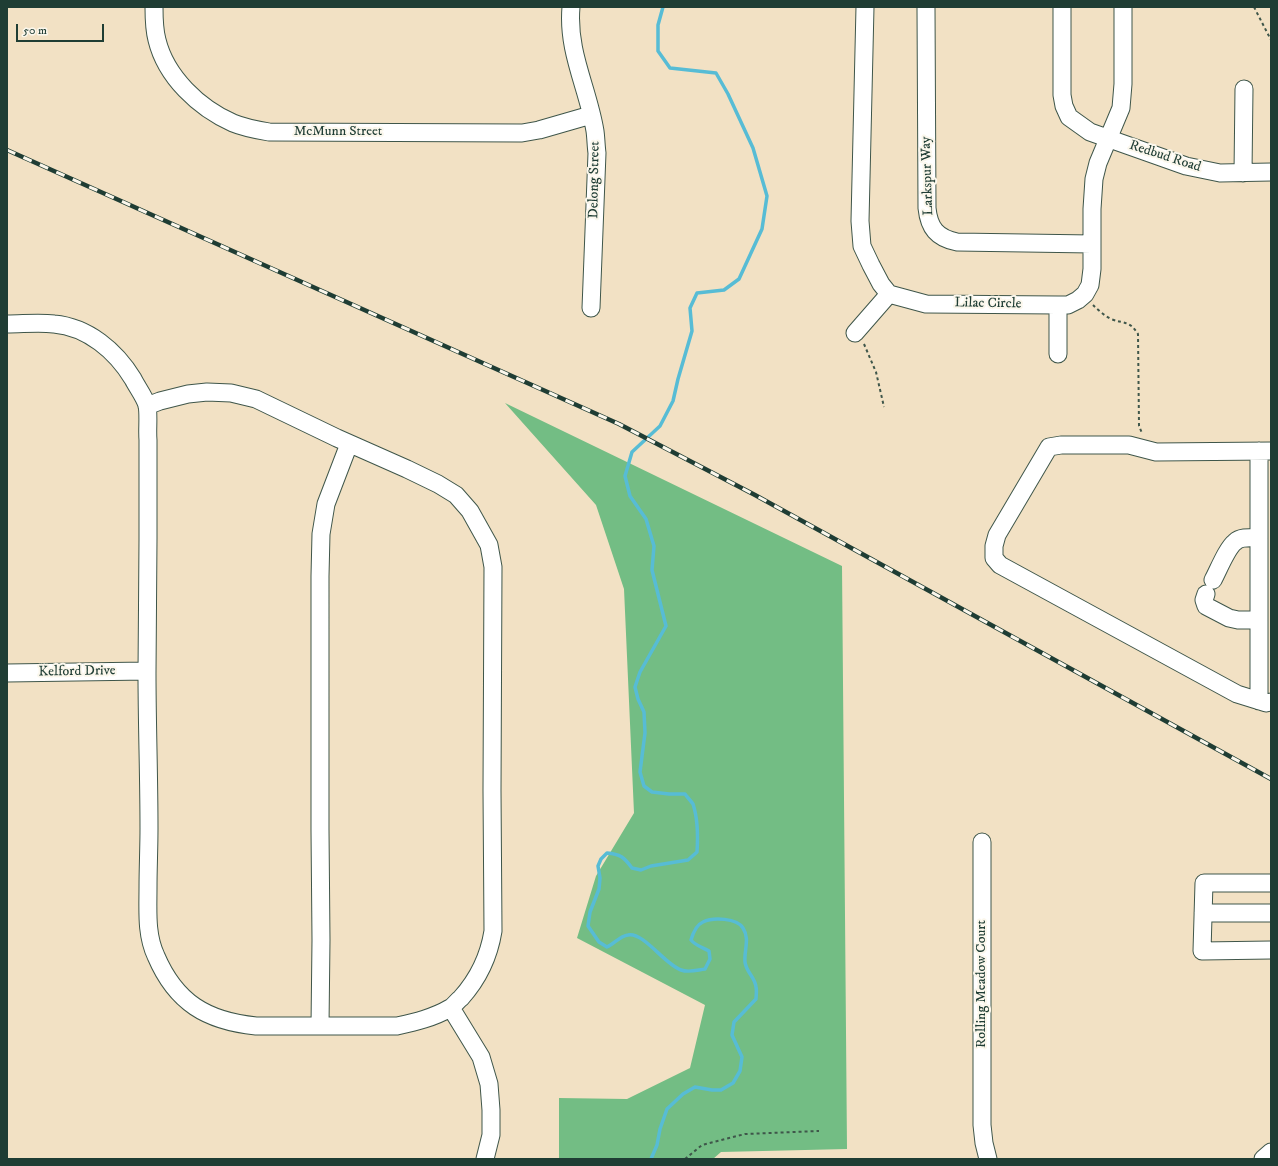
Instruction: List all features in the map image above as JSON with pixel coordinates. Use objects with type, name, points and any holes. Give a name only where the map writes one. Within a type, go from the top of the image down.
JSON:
[{"type":"street","name":"McMunn Street","points":[[154,7],[154,23],[157,41],[164,59],[173,75],[196,99],[220,117],[234,124],[251,129],[269,132],[522,133],[539,130],[591,115]]},
{"type":"street","name":"Delong Street","points":[[571,7],[570,18],[576,63],[595,131],[597,153],[590,308]]},
{"type":"street","points":[[857,331],[890,294],[881,284],[870,265],[862,246],[861,227],[865,7]]},
{"type":"street","name":"Larkspur Way","points":[[926,7],[927,208],[928,218],[932,226],[939,235],[948,240],[958,242],[1092,244]]},
{"type":"street","points":[[1062,7],[1062,95],[1064,106],[1069,117],[1090,132],[1109,138]]},
{"type":"street","points":[[1083,296],[1090,285],[1094,179],[1098,163],[1121,108],[1123,84],[1123,7]]},
{"type":"street","points":[[1243,172],[1244,89]]},
{"type":"street","name":"Redbud Road","points":[[1109,138],[1186,166],[1220,173],[1271,172]]},
{"type":"street","name":"Lilac Circle","points":[[890,294],[926,304],[1068,305],[1083,296]]},
{"type":"street","points":[[1058,305],[1058,354]]},
{"type":"street","points":[[7,324],[55,324],[72,327],[90,336],[105,345],[117,356],[127,369],[147,406],[148,909],[149,938],[163,972],[174,988],[186,1000],[214,1017],[236,1024],[256,1026],[397,1026],[418,1021],[451,1008],[468,990],[480,970],[490,948],[493,932],[493,567],[489,545],[470,512],[456,495],[438,484],[349,444],[256,399],[231,393],[207,392],[188,394],[147,406]]},
{"type":"street","points":[[320,1026],[321,534],[326,504],[349,444]]},
{"type":"street","points":[[1061,445],[1129,445],[1138,447],[1156,452],[1265,451],[1259,538],[1259,620],[1265,701],[1237,694],[1000,565],[994,558],[994,546],[997,534],[1048,447],[1061,445]]},
{"type":"street","points":[[1259,538],[1243,538],[1235,541],[1204,600],[1206,606],[1229,618],[1238,620],[1259,620]]},
{"type":"street","name":"Kelford Drive","points":[[7,673],[147,671]]},
{"type":"street","name":"Rolling Meadow Court","points":[[982,842],[982,1125],[988,1159]]},
{"type":"street","points":[[1271,883],[1204,883],[1202,950],[1271,950]]},
{"type":"street","points":[[1203,912],[1271,913]]},
{"type":"street","points":[[451,1008],[482,1058],[489,1084],[491,1110],[490,1135],[485,1159]]},
{"type":"street","points":[[1263,1159],[1271,1152]]},
{"type":"path","points":[[1254,7],[1271,40]]},
{"type":"path","points":[[1083,296],[1096,308],[1111,318],[1126,322],[1134,328],[1138,334],[1139,426],[1144,439],[1138,447]]},
{"type":"path","points":[[857,331],[876,372],[884,408]]},
{"type":"path","points":[[685,1159],[702,1145],[745,1134],[819,1131]]},
{"type":"green space","points":[[505,403],[842,566],[847,1149],[721,1152],[713,1159],[559,1159],[559,1098],[627,1099],[690,1068],[705,1005],[577,938],[596,876],[634,813],[624,589],[596,505]]},
{"type":"waterway","points":[[651,1159],[657,1145],[660,1129],[667,1109],[683,1094],[695,1087],[721,1090],[733,1083],[740,1071],[742,1057],[732,1035],[734,1022],[756,999],[756,990],[754,980],[747,969],[745,962],[745,932],[736,922],[724,919],[713,919],[707,920],[698,925],[691,940],[709,951],[710,959],[705,969],[690,971],[684,971],[674,967],[641,938],[634,935],[628,935],[620,938],[607,947],[599,942],[588,926],[590,912],[599,889],[600,878],[598,866],[601,859],[607,853],[619,855],[627,861],[632,868],[641,870],[651,866],[688,860],[697,852],[698,840],[696,816],[693,804],[685,794],[652,792],[644,786],[640,772],[645,733],[644,712],[638,699],[635,687],[640,672],[666,626],[652,570],[654,546],[646,519],[630,496],[625,476],[632,452],[660,426],[673,401],[692,331],[690,308],[697,293],[724,290],[739,279],[762,229],[767,196],[753,148],[728,94],[716,73],[670,68],[658,51],[658,25],[663,7]]},
{"type":"railway","points":[[7,150],[619,424],[755,495],[1271,779]]}]
